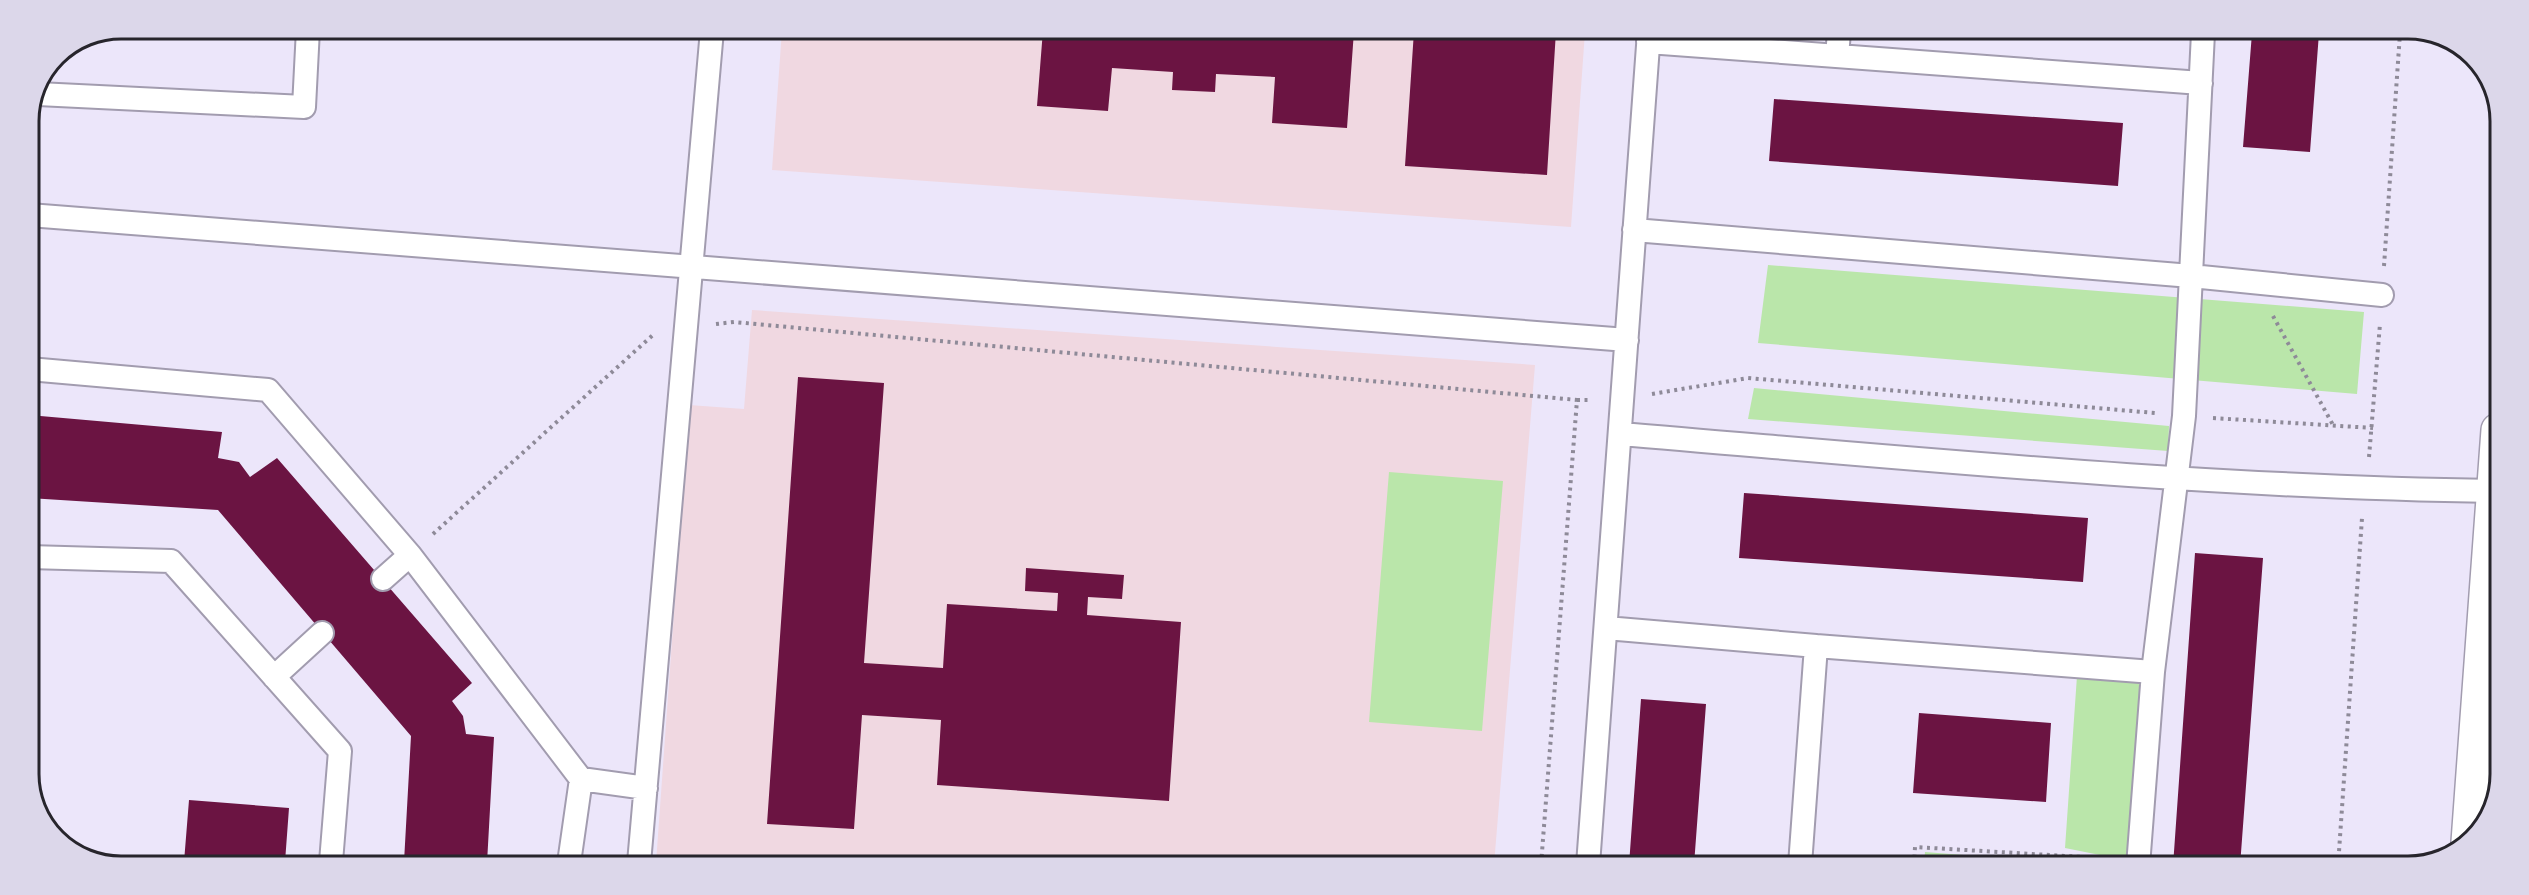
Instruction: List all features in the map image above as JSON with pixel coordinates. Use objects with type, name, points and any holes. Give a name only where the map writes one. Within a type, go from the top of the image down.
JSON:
[{"type":"street","points":[[2471,827],[2490,636]]},
{"type":"lane","points":[[44,93],[304,107],[307,39]]},
{"type":"lane","points":[[640,856],[711,39]]},
{"type":"lane","points":[[1589,856],[1648,39]]},
{"type":"lane","points":[[1668,39],[1837,56],[2201,83]]},
{"type":"lane","points":[[1837,56],[1838,39]]},
{"type":"lane","points":[[2139,856],[2153,672],[2184,416],[2203,39]]},
{"type":"lane","points":[[39,216],[1627,340]]},
{"type":"lane","points":[[1634,230],[2191,276],[2382,295]]},
{"type":"lane","points":[[39,370],[268,390],[410,555],[581,779],[646,788]]},
{"type":"lane","points":[[1620,434],[2175,479],[2364,489],[2490,491]]},
{"type":"lane","points":[[383,579],[410,555]]},
{"type":"lane","points":[[39,557],[171,561],[340,751],[331,856]]},
{"type":"lane","points":[[1606,628],[2153,672]]},
{"type":"lane","points":[[274,677],[322,633]]},
{"type":"lane","points":[[1801,856],[1816,646]]},
{"type":"lane","points":[[570,856],[581,779]]},
{"type":"path","points":[[2339,856],[2364,489],[2373,428],[2400,39]]},
{"type":"path","points":[[2254,282],[2334,425]]},
{"type":"path","points":[[410,555],[661,327],[734,322],[1577,400],[1622,399],[1748,378],[2184,416],[2373,428]]},
{"type":"path","points":[[1542,856],[1577,400]]},
{"type":"path","points":[[1915,856],[1915,847],[2067,856]]},
{"type":"shaded area","points":[[781,39],[1584,39],[1571,227],[772,170]]},
{"type":"shaded area","points":[[752,310],[1535,365],[1495,856],[657,856],[689,405],[744,409]]},
{"type":"green space","points":[[1768,265],[2364,312],[2357,394],[1758,343]]},
{"type":"green space","points":[[1754,388],[2169,426],[2168,451],[1748,419]]},
{"type":"green space","points":[[1389,472],[1503,481],[1482,731],[1369,722]]},
{"type":"green space","points":[[2077,676],[2143,679],[2130,856],[2105,856],[2065,848]]},
{"type":"green space","points":[[1925,852],[1976,856],[1925,856]]},
{"type":"building","points":[[1042,39],[1353,39],[1347,128],[1272,123],[1275,77],[1216,74],[1215,92],[1172,90],[1173,72],[1112,68],[1108,111],[1037,106]]},
{"type":"building","points":[[1413,39],[1556,39],[1547,175],[1405,166]]},
{"type":"building","points":[[2252,39],[2319,39],[2310,152],[2243,147]]},
{"type":"building","points":[[1774,99],[2123,123],[2118,186],[1769,161]]},
{"type":"building","points":[[798,377],[884,383],[864,663],[943,668],[947,604],[1057,611],[1058,593],[1025,591],[1026,568],[1124,575],[1122,599],[1088,597],[1087,615],[1181,622],[1169,801],[937,785],[941,720],[862,715],[854,829],[767,824]]},
{"type":"building","points":[[39,416],[222,432],[218,458],[239,462],[250,477],[277,458],[472,683],[452,701],[463,716],[466,734],[494,737],[487,856],[404,856],[411,736],[218,510],[39,499]]},
{"type":"building","points":[[1744,493],[2088,518],[2083,582],[1739,558]]},
{"type":"building","points":[[2195,553],[2263,558],[2241,856],[2174,856]]},
{"type":"building","points":[[1641,699],[1706,704],[1695,856],[1630,856]]},
{"type":"building","points":[[1919,713],[2051,723],[2046,802],[1913,793]]},
{"type":"building","points":[[189,800],[289,808],[285,856],[184,856]]}]
